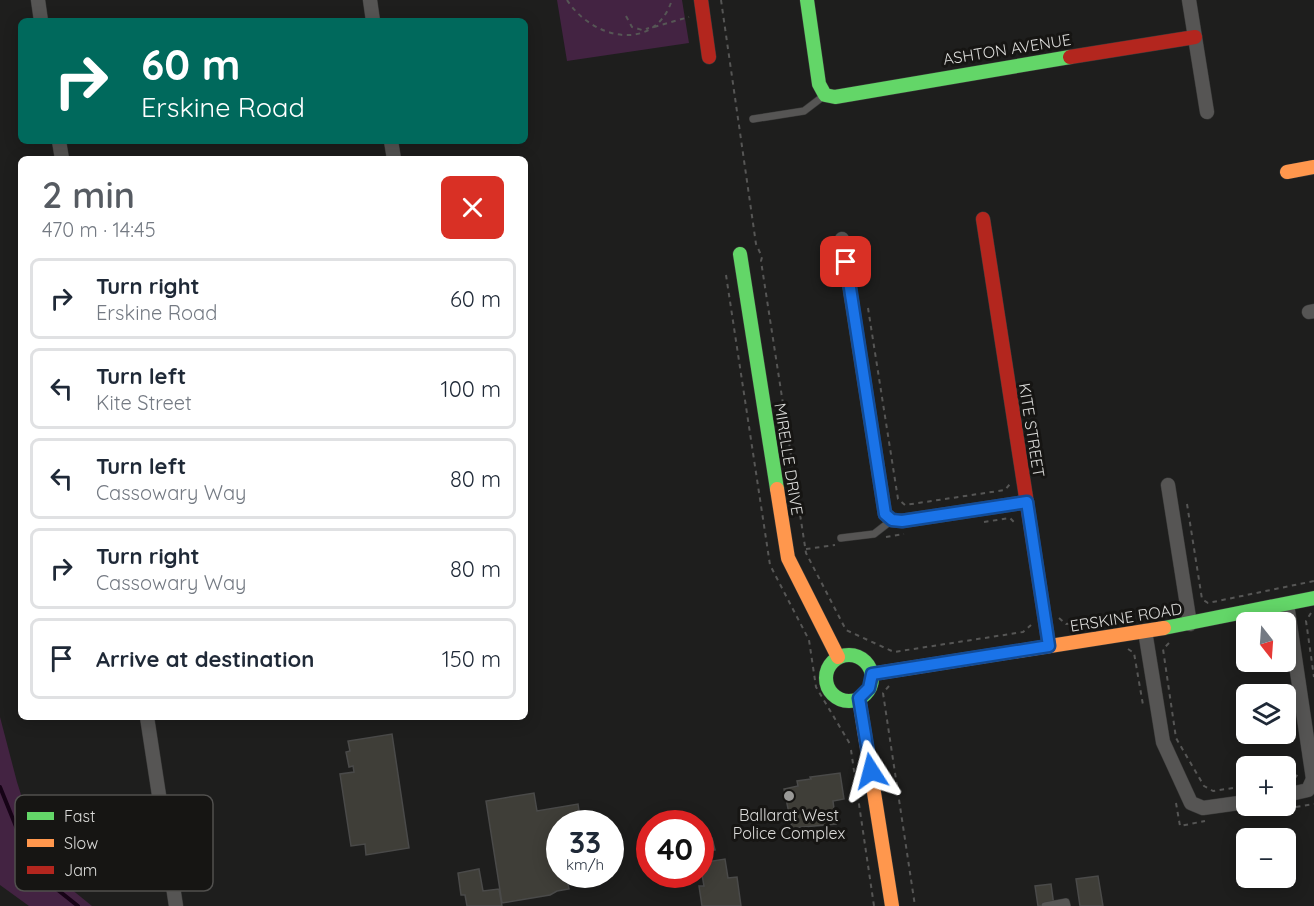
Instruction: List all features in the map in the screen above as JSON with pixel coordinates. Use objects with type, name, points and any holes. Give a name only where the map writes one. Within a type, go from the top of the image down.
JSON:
[{"type":"street","points":[[38,0],[41,18]]},
{"type":"street","points":[[370,0],[373,18]]},
{"type":"street","points":[[701,0],[709,57]]},
{"type":"street","points":[[807,0],[819,84],[825,95]]},
{"type":"street","points":[[1189,0],[1207,112]]},
{"type":"street","name":"ASHTON AVENUE","points":[[825,95],[835,97],[941,77],[1195,37]]},
{"type":"street","points":[[1287,172],[1314,167]]},
{"type":"street","name":"KITE STREET","points":[[983,219],[1049,646]]},
{"type":"street","points":[[842,239],[884,511],[892,520],[902,521],[1027,502]]},
{"type":"street","name":"MIRELLE DRIVE","points":[[740,254],[789,558],[838,657]]},
{"type":"street","points":[[1168,485],[1190,624]]},
{"type":"street","name":"ERSKINE ROAD","points":[[872,674],[1190,624],[1314,597]]},
{"type":"street","points":[[1287,604],[1313,779],[1308,790],[1296,793]]},
{"type":"street","points":[[1145,631],[1162,742],[1191,803],[1203,808],[1236,808]]},
{"type":"street","points":[[851,655],[859,657],[865,661],[872,674],[869,688],[859,698],[843,700],[836,697],[827,685],[827,669],[838,657],[851,655]]},
{"type":"street","points":[[859,698],[892,906]]},
{"type":"street","points":[[147,720],[159,795]]},
{"type":"street","points":[[174,891],[176,906]]},
{"type":"lane","points":[[753,119],[804,111],[825,95]]},
{"type":"lane","points":[[841,541],[874,534],[892,520]]},
{"type":"lane","points":[[1045,906],[1066,902],[1067,906]]},
{"type":"path","points":[[567,0],[586,21],[613,33],[629,36],[651,28],[664,16],[672,0]]},
{"type":"path","points":[[721,0],[756,244],[762,257],[806,549],[846,630],[894,652],[1023,632],[1027,631],[1031,622]]},
{"type":"path","points":[[626,16],[632,27],[642,30],[692,17]]},
{"type":"path","points":[[868,308],[898,499],[905,505],[1005,490],[1010,480]]},
{"type":"path","points":[[1187,504],[1202,599],[1208,603],[1314,581]]},
{"type":"path","points":[[974,524],[1010,519],[1017,524]]},
{"type":"path","points":[[886,537],[908,534]]},
{"type":"path","points":[[806,549],[841,541]]},
{"type":"path","points":[[1058,608],[1059,618],[1066,624],[1167,610],[1173,603],[1172,598]]},
{"type":"path","points":[[1314,612],[1306,621],[1314,677]]},
{"type":"path","points":[[1169,642],[1163,649],[1176,738],[1204,786],[1214,791],[1236,788]]},
{"type":"path","points":[[1126,648],[1134,653],[1144,712]]},
{"type":"path","points":[[890,685],[883,693],[915,906]]},
{"type":"path","points":[[1176,802],[1180,825],[1213,820]]},
{"type":"path","points":[[1296,805],[1314,804]]},
{"type":"shaded area","points":[[557,0],[682,0],[689,43],[567,61]]},
{"type":"shaded area","points":[[0,717],[21,795],[15,795],[15,891],[74,891],[92,906],[29,906],[0,885]]},
{"type":"building","points":[[392,734],[409,848],[366,855],[365,844],[351,846],[340,774],[354,772],[353,766],[349,767],[346,752],[350,751],[348,741]]},
{"type":"building","points":[[840,773],[844,799],[833,801],[836,824],[792,828],[784,789],[798,786],[797,781],[811,779],[810,777]]},
{"type":"building","points":[[534,793],[537,811],[578,804],[579,810],[546,810],[546,888],[569,889],[550,895],[502,903],[486,801]]},
{"type":"building","points":[[725,859],[728,878],[737,877],[741,906],[702,906],[699,888],[714,888],[714,861]]},
{"type":"building","points":[[479,869],[483,891],[499,889],[502,906],[467,906],[465,895],[461,895],[458,873]]},
{"type":"building","points":[[1098,876],[1103,906],[1080,906],[1076,879]]},
{"type":"building","points":[[1051,884],[1054,906],[1038,906],[1035,886]]},
{"type":"waterway","points":[[0,787],[15,824]]},
{"type":"waterway","points":[[59,891],[78,906]]},
{"type":"traffic: fast","points":[[807,0],[819,84],[825,95],[835,97],[1070,57]]},
{"type":"traffic: fast","points":[[740,254],[777,489]]},
{"type":"traffic: fast","points":[[1164,628],[1314,598]]},
{"type":"traffic: fast","points":[[849,655],[865,662],[872,678],[865,694],[849,701],[833,694],[826,678],[833,662],[849,655]]},
{"type":"traffic: slow","points":[[1287,172],[1314,167]]},
{"type":"traffic: slow","points":[[777,489],[788,558],[838,657]]},
{"type":"traffic: slow","points":[[872,674],[1164,628]]},
{"type":"traffic: slow","points":[[859,698],[892,906]]},
{"type":"traffic: jam","points":[[701,0],[709,57]]},
{"type":"traffic: jam","points":[[1070,57],[1195,37]]},
{"type":"traffic: jam","points":[[983,219],[1049,646]]},
{"type":"place","name":"Ballarat West Police Complex","points":[[789,796]]},
{"type":"route","points":[[846,262],[885,514],[892,520],[902,521],[1027,502],[1049,646],[872,674],[869,688],[859,698],[871,771]]}]
